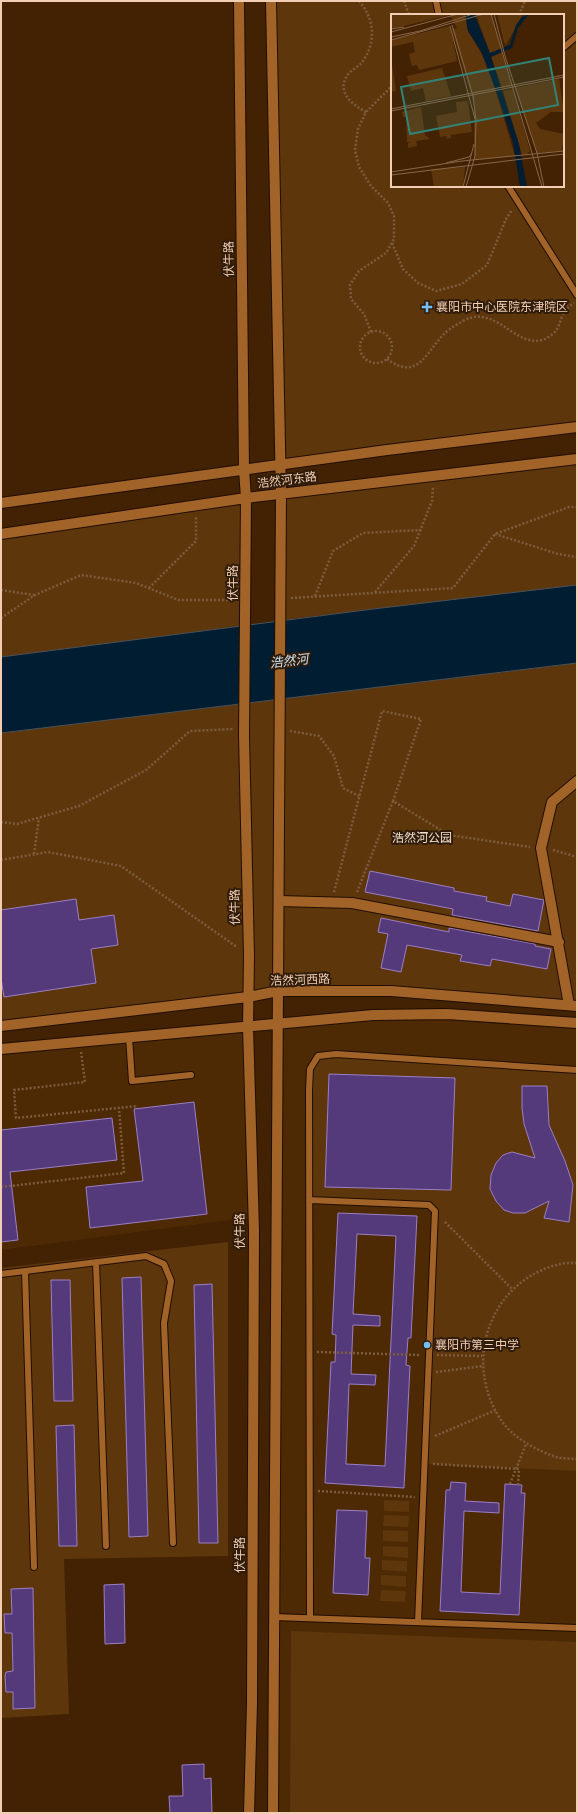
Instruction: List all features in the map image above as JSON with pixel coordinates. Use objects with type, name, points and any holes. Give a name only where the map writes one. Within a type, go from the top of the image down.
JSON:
[{"type":"street","name":"伏牛路","points":[[239,1],[244,469],[246,498],[244,724],[249,956],[248,1027],[254,1230],[252,1703],[249,1813]]},
{"type":"street","points":[[271,1],[281,494],[273,1813]]},
{"type":"street","name":"浩然河东路","points":[[1,503],[280,464],[577,428]]},
{"type":"street","name":"浩然河东路","points":[[1,534],[246,498],[577,459]]},
{"type":"street","points":[[573,1006],[541,848],[552,802],[577,781]]},
{"type":"street","points":[[279,901],[352,903],[559,942]]},
{"type":"street","name":"浩然河西路","points":[[1,1026],[248,998],[278,991],[391,991],[573,1006]]},
{"type":"street","points":[[1,1049],[373,1015],[447,1014],[577,1023]]},
{"type":"lane","points":[[436,1],[439,14]]},
{"type":"lane","points":[[564,47],[577,36]]},
{"type":"lane","points":[[509,187],[577,295]]},
{"type":"lane","points":[[129,1037],[132,1081],[191,1075]]},
{"type":"lane","points":[[310,1618],[308,1090],[310,1069],[318,1056],[336,1054],[577,1070]]},
{"type":"lane","points":[[309,1200],[429,1205],[435,1211],[418,1622]]},
{"type":"lane","points":[[1,1274],[146,1256],[164,1264],[171,1281],[164,1323],[173,1544]]},
{"type":"lane","points":[[96,1262],[106,1546]]},
{"type":"lane","points":[[25,1271],[34,1567]]},
{"type":"lane","points":[[274,1617],[577,1628]]},
{"type":"path","points":[[359,1],[364,6],[369,18],[373,32],[372,46],[362,63],[348,74],[344,86],[346,97],[352,105],[366,112]]},
{"type":"path","points":[[404,1],[408,14]]},
{"type":"path","points":[[519,14],[525,1]]},
{"type":"path","points":[[371,332],[364,314],[352,299],[350,284],[359,271],[386,253],[394,239],[394,216],[388,203],[371,186],[359,167],[355,150],[358,129],[366,112],[391,87]]},
{"type":"path","points":[[392,243],[403,269],[418,283],[436,291],[462,284],[487,265],[506,219],[518,203]]},
{"type":"path","points":[[387,359],[394,364],[407,368],[421,362],[433,350],[444,334],[470,318],[486,318],[499,323],[521,338],[533,341],[547,338],[555,332],[565,311],[577,300]]},
{"type":"path","points":[[371,332],[383,333],[390,340],[392,350],[387,359],[377,363],[371,363],[362,356],[360,345],[361,340],[364,336],[371,332]]},
{"type":"path","points":[[375,592],[414,546],[432,501],[434,476]]},
{"type":"path","points":[[149,588],[196,541],[196,506]]},
{"type":"path","points":[[281,602],[314,596],[453,588],[495,534],[569,507],[577,507]]},
{"type":"path","points":[[314,596],[333,551],[363,532],[420,530]]},
{"type":"path","points":[[495,534],[558,554],[577,557]]},
{"type":"path","points":[[1,618],[35,595],[81,575],[136,583],[178,600],[246,604]]},
{"type":"path","points":[[1,590],[35,595]]},
{"type":"path","points":[[331,902],[382,711],[421,719],[393,802],[352,903]]},
{"type":"path","points":[[1,822],[17,824],[79,806],[146,770],[190,731],[244,724]]},
{"type":"path","points":[[280,724],[320,736],[334,756],[344,788],[360,796]]},
{"type":"path","points":[[393,802],[449,835],[555,850],[577,857]]},
{"type":"path","points":[[34,854],[39,818]]},
{"type":"path","points":[[1,860],[48,852],[121,866],[249,956]]},
{"type":"path","points":[[80,1041],[85,1082],[14,1090],[16,1118],[138,1106]]},
{"type":"path","points":[[1,1187],[124,1173],[119,1108]]},
{"type":"path","points":[[435,1211],[513,1290]]},
{"type":"path","points":[[577,1263],[556,1265],[527,1277],[504,1298],[488,1326],[482,1356],[486,1390],[502,1420],[526,1444],[557,1457],[577,1459]]},
{"type":"path","points":[[429,1340],[483,1350]]},
{"type":"path","points":[[309,1352],[482,1356]]},
{"type":"path","points":[[428,1373],[483,1366]]},
{"type":"path","points":[[425,1440],[496,1410]]},
{"type":"path","points":[[510,1484],[526,1444]]},
{"type":"path","points":[[424,1464],[518,1469],[518,1485]]},
{"type":"path","points":[[309,1490],[423,1497]]},
{"type":"shaded area","name":"襄阳市第三中学","points":[[373,1015],[577,1023],[577,1813],[273,1813],[278,1024]]},
{"type":"shaded area","points":[[248,1027],[253,1217],[1,1250],[1,1049]]},
{"type":"green space","name":"襄阳市中心医院东津院区","points":[[271,1],[577,1],[577,427],[280,465]]},
{"type":"green space","points":[[577,459],[577,585],[281,620],[281,494]]},
{"type":"green space","points":[[246,498],[245,628],[1,657],[1,533]]},
{"type":"green space","name":"浩然河公园","points":[[577,663],[577,1007],[391,991],[248,997],[1,1026],[1,733]]},
{"type":"green space","points":[[336,1054],[577,1070],[577,1471],[424,1464],[435,1211],[429,1205],[309,1200],[310,1069],[318,1056]]},
{"type":"green space","points":[[228,1242],[228,1556],[64,1559],[69,1714],[1,1718],[1,1268]]},
{"type":"green space","points":[[384,1500],[409,1501],[409,1512],[384,1511]]},
{"type":"green space","points":[[384,1515],[409,1516],[408,1527],[383,1526]]},
{"type":"green space","points":[[383,1530],[408,1531],[408,1542],[383,1541]]},
{"type":"green space","points":[[383,1546],[408,1547],[408,1558],[383,1556]]},
{"type":"green space","points":[[382,1560],[407,1561],[407,1572],[382,1570]]},
{"type":"green space","points":[[381,1575],[406,1576],[406,1587],[381,1585]]},
{"type":"green space","points":[[381,1590],[406,1591],[405,1602],[380,1601]]},
{"type":"green space","points":[[291,1631],[577,1642],[577,1813],[290,1813]]},
{"type":"water","name":"浩然河","points":[[577,585],[577,663],[1,733],[1,657],[373,609]]},
{"type":"building","points":[[370,871],[454,888],[454,891],[487,897],[486,901],[510,906],[513,894],[544,900],[538,931],[452,915],[453,909],[365,892]]},
{"type":"building","points":[[76,899],[79,920],[114,915],[118,945],[91,949],[96,983],[4,997],[1,978],[1,910]]},
{"type":"building","points":[[381,918],[449,932],[449,928],[535,944],[535,946],[551,949],[547,969],[492,959],[490,966],[460,961],[462,955],[407,945],[401,972],[381,968],[388,934],[378,932]]},
{"type":"building","points":[[329,1074],[455,1078],[451,1190],[325,1187]]},
{"type":"building","points":[[522,1086],[547,1086],[549,1125],[565,1161],[573,1185],[569,1222],[544,1218],[549,1201],[525,1213],[513,1213],[504,1210],[496,1201],[490,1189],[491,1175],[496,1163],[503,1155],[512,1152],[535,1158],[524,1124]]},
{"type":"building","points":[[194,1102],[207,1214],[90,1228],[86,1187],[143,1181],[134,1109]]},
{"type":"building","points":[[112,1118],[117,1160],[10,1172],[18,1240],[1,1242],[1,1130]]},
{"type":"building","points":[[338,1213],[417,1216],[411,1338],[408,1338],[406,1365],[410,1366],[404,1488],[325,1483],[331,1362],[335,1362],[336,1335],[332,1334]],"holes":[[[357,1234],[396,1236],[385,1466],[346,1464],[349,1384],[375,1385],[376,1375],[351,1374],[353,1325],[380,1326],[380,1316],[353,1314]]]},
{"type":"building","points":[[141,1277],[148,1536],[129,1537],[122,1278]]},
{"type":"building","points":[[51,1280],[70,1280],[73,1401],[54,1401]]},
{"type":"building","points":[[212,1284],[218,1543],[199,1543],[194,1285]]},
{"type":"building","points":[[74,1425],[77,1546],[59,1546],[56,1426]]},
{"type":"building","points":[[451,1482],[466,1483],[465,1501],[499,1503],[499,1513],[464,1511],[461,1592],[500,1594],[505,1484],[522,1485],[521,1493],[525,1493],[519,1615],[440,1611],[446,1490],[450,1490]]},
{"type":"building","points":[[337,1510],[367,1511],[365,1558],[370,1558],[368,1595],[333,1593]]},
{"type":"building","points":[[124,1584],[125,1643],[105,1644],[104,1585]]},
{"type":"building","points":[[33,1588],[35,1708],[13,1709],[13,1692],[6,1692],[5,1676],[6,1672],[13,1671],[12,1633],[5,1633],[4,1614],[12,1614],[11,1589]]},
{"type":"building","points":[[204,1764],[204,1779],[211,1778],[212,1813],[170,1813],[169,1796],[183,1796],[182,1765]]},
{"type":"place","name":"襄阳市中心医院东津院区","points":[[427,307]]},
{"type":"place","name":"襄阳市第三中学","points":[[427,1345]]}]
